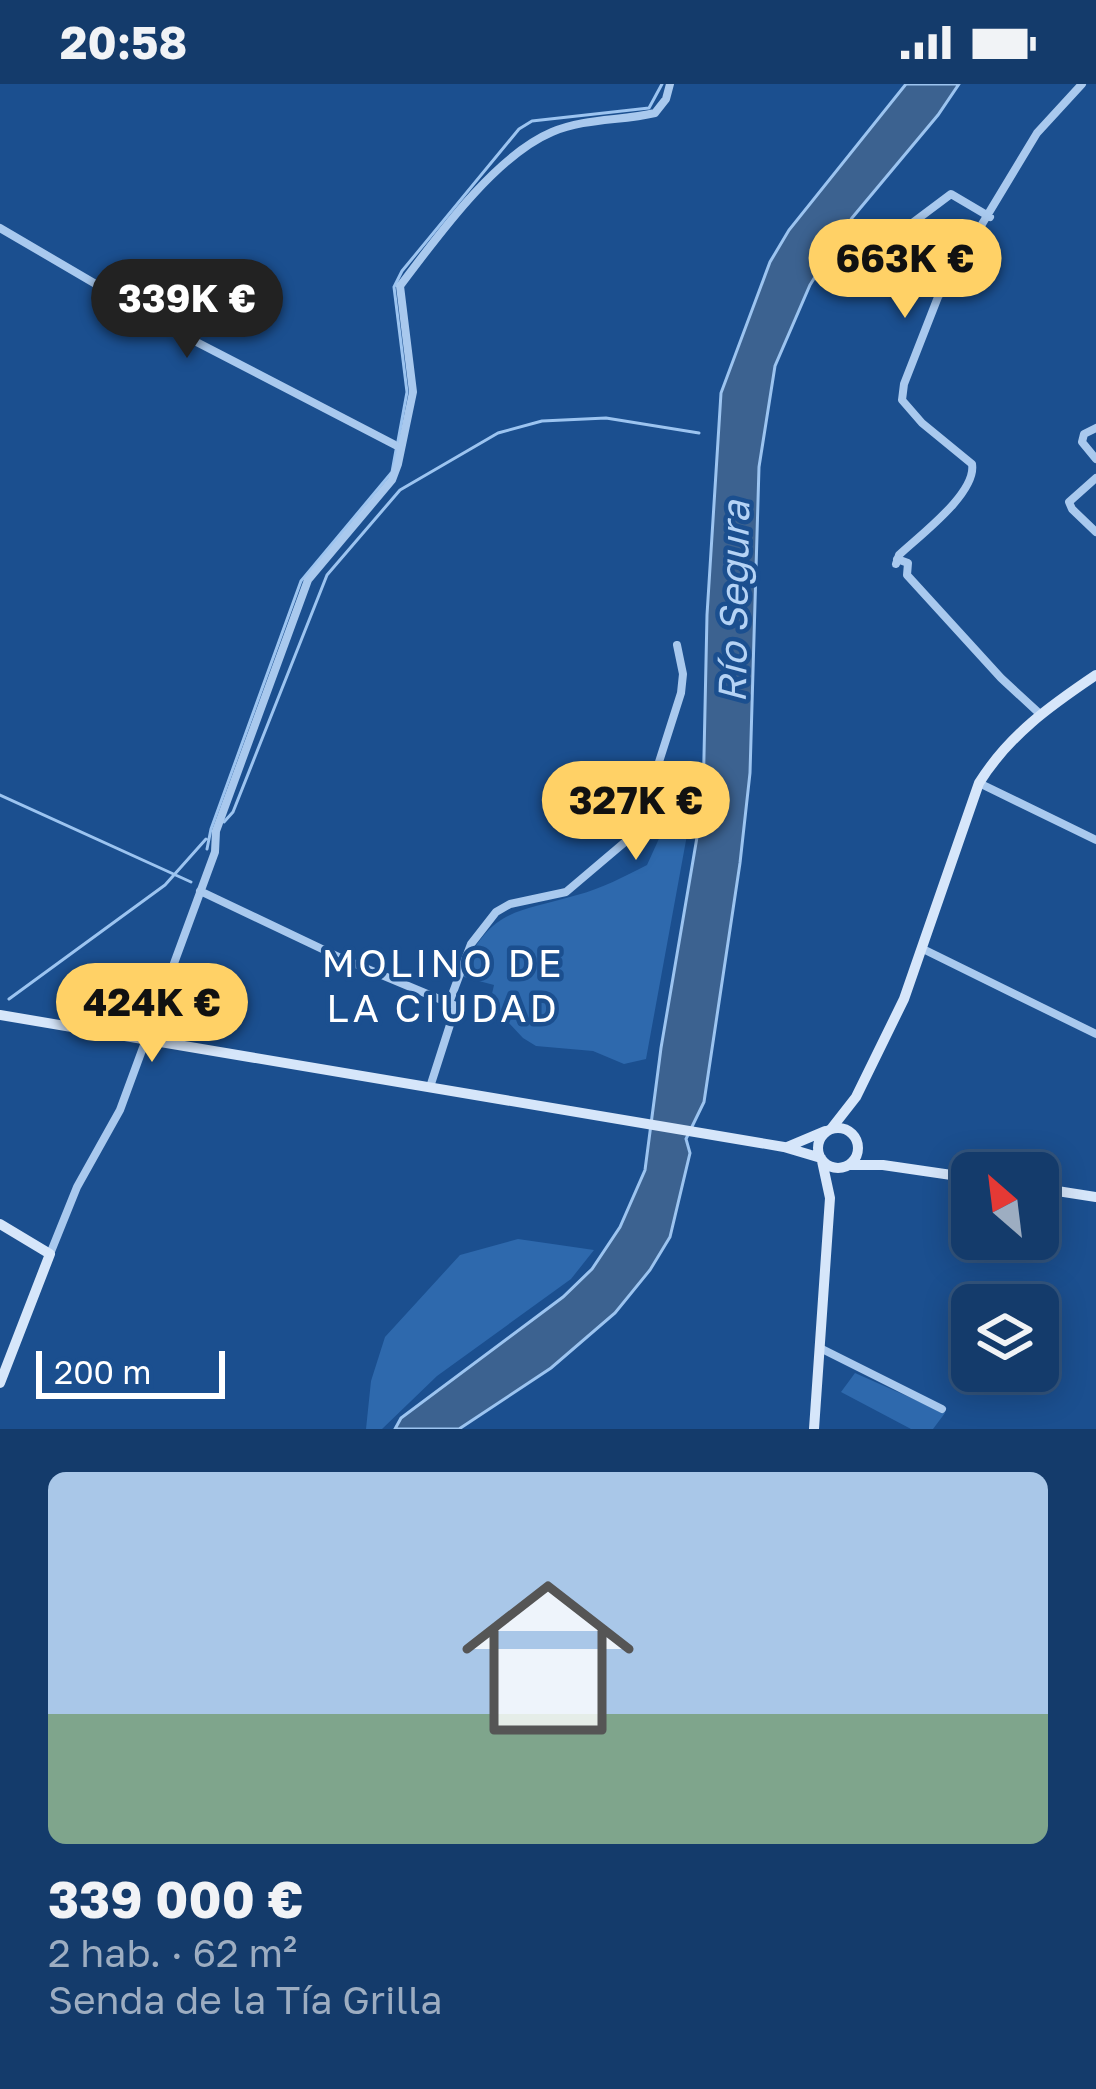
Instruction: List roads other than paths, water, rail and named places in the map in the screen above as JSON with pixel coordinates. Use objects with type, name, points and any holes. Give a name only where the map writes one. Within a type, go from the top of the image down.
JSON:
[{"type":"main road","points":[[814,1429],[830,1198],[818,1145],[856,1096],[904,999],[980,783],[1008,743],[1096,675]]},
{"type":"main road","points":[[0,1016],[784,1147],[832,1168],[883,1165],[951,1175]]},
{"type":"main road","points":[[830,1198],[857,1142],[851,1126],[856,1096]]},
{"type":"main road","points":[[784,1147],[844,1128],[883,1165]]},
{"type":"main road","points":[[1059,1191],[1096,1197]]},
{"type":"main road","points":[[0,1224],[50,1254],[0,1383]]},
{"type":"street","points":[[50,1254],[77,1187],[114,1124],[147,1040],[215,852],[216,831],[308,580],[392,480],[413,392],[400,286],[449,220],[526,147],[578,123],[655,113],[670,84]]},
{"type":"street","points":[[1040,714],[908,575],[908,563],[897,562],[965,491],[974,474],[972,464],[902,400],[938,297],[1037,133],[1082,84]]},
{"type":"street","points":[[867,257],[951,194],[990,217]]},
{"type":"street","points":[[0,229],[181,334],[401,448]]},
{"type":"street","points":[[1096,428],[1084,434],[1082,442],[1096,459]]},
{"type":"street","points":[[1096,478],[1070,502],[1096,532]]},
{"type":"street","points":[[449,1004],[471,944],[496,912],[510,904],[566,892],[625,842],[651,787],[681,693],[677,645]]},
{"type":"street","points":[[980,783],[1096,840]]},
{"type":"street","points":[[200,891],[456,1006],[430,1087]]},
{"type":"street","points":[[922,949],[1096,1034]]},
{"type":"street","points":[[820,1348],[942,1409]]},
{"type":"water","name":"Río Segura","points":[[906,84],[959,84],[852,218],[810,285],[775,366],[759,467],[750,773],[740,863],[704,1102],[686,1139],[690,1153],[670,1237],[615,1313],[551,1368],[459,1429],[395,1429],[401,1418],[563,1297],[592,1269],[620,1227],[645,1170],[703,802],[707,615],[721,393],[770,262],[789,230]]},
{"type":"waterway","points":[[398,441],[407,392],[394,287],[402,271],[519,129],[532,121],[649,108],[662,84]]},
{"type":"waterway","points":[[224,822],[233,812],[327,575],[400,490],[498,433],[542,421],[606,418],[699,433]]},
{"type":"waterway","points":[[207,849],[301,581],[392,472],[396,450]]},
{"type":"waterway","points":[[0,795],[191,882]]},
{"type":"waterway","points":[[9,999],[165,885],[206,839]]},
{"type":"district","name":"MOLINO DE LA CIUDAD","points":[[443,984]]}]
